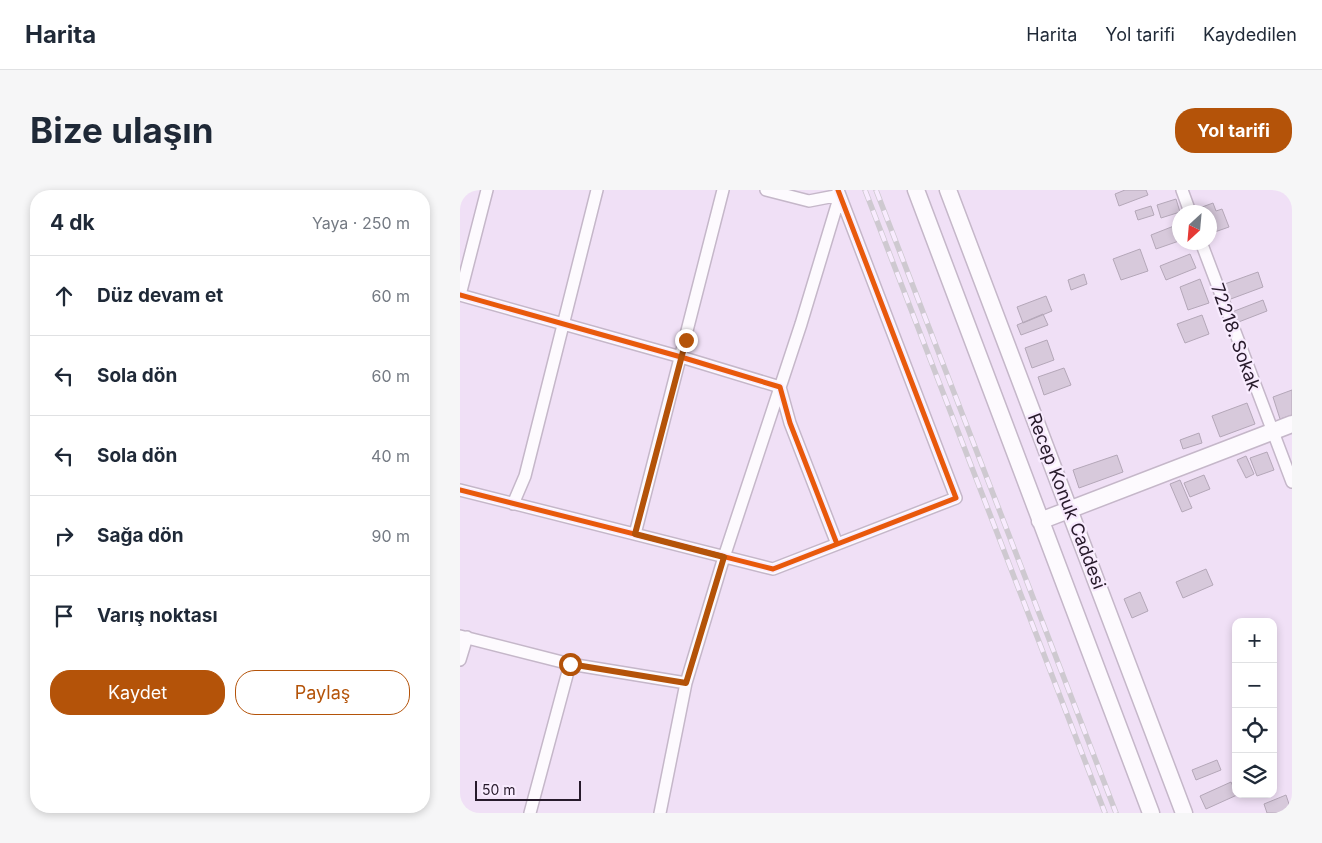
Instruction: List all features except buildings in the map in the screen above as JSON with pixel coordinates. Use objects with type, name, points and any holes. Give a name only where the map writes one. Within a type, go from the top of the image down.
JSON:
[{"type":"main road","name":"Recep Konuk Caddesi","points":[[916,190],[1151,813]]},
{"type":"main road","name":"Recep Konuk Caddesi","points":[[948,190],[1184,813]]},
{"type":"main road","points":[[1040,521],[1292,424]]},
{"type":"street","points":[[487,190],[460,295],[780,387]]},
{"type":"street","points":[[513,504],[525,476],[597,190]]},
{"type":"street","points":[[635,534],[723,190]]},
{"type":"street","points":[[766,190],[809,201],[839,192]]},
{"type":"street","points":[[1182,190],[1187,205]]},
{"type":"street","points":[[660,813],[686,683],[724,557],[780,387],[839,192]]},
{"type":"street","points":[[460,490],[773,569],[956,498],[839,192]]},
{"type":"street","name":"72218. Sokak","points":[[1204,250],[1292,482]]},
{"type":"street","points":[[780,387],[790,423],[836,544]]},
{"type":"street","points":[[460,660],[463,637],[570,664],[686,683]]},
{"type":"street","points":[[530,813],[570,664]]},
{"type":"railway","points":[[865,190],[1105,813]]},
{"type":"railway","points":[[876,190],[1116,813]]},
{"type":"cycle path","points":[[460,490],[773,569],[956,498],[838,190]]},
{"type":"cycle path","points":[[460,295],[780,387],[790,423],[837,544]]},
{"type":"route","points":[[570,664],[686,683],[724,557],[635,534],[686,340]]}]
